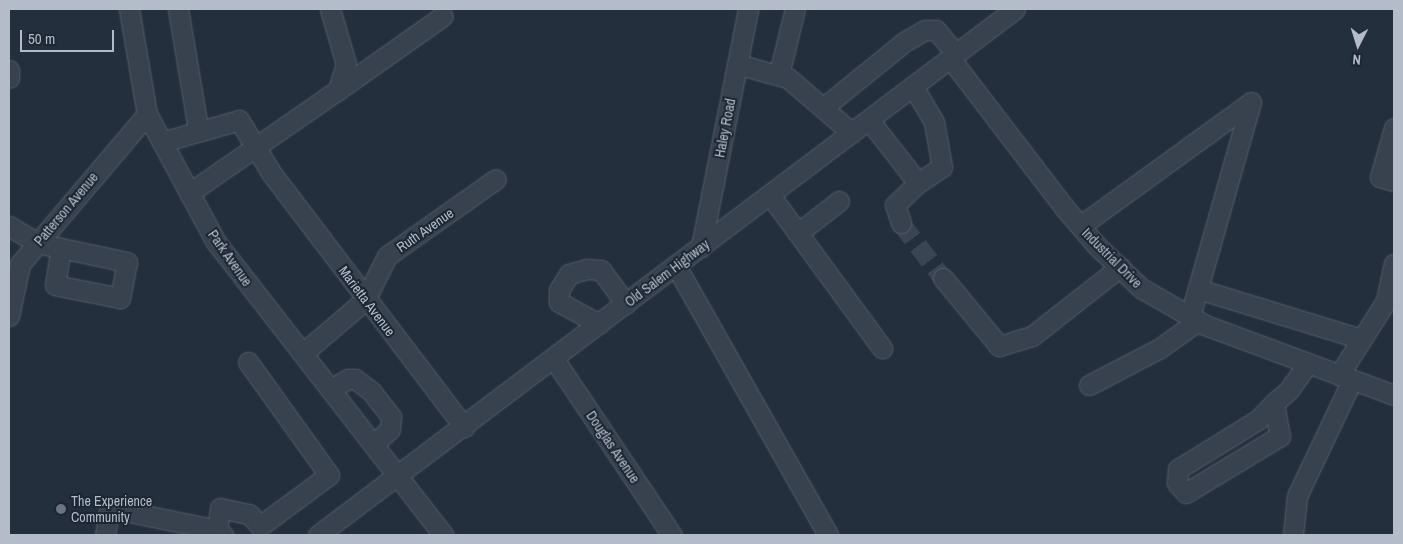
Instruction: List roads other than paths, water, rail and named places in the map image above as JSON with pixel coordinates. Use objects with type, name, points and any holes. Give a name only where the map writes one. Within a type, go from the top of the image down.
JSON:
[{"type":"street","name":"Park Avenue","points":[[129,9],[147,114],[216,242],[397,473],[443,535]]},
{"type":"street","points":[[162,142],[198,129],[178,9]]},
{"type":"street","points":[[330,9],[346,64],[338,90]]},
{"type":"street","name":"Haley Road","points":[[701,247],[748,9]]},
{"type":"street","points":[[779,74],[795,9]]},
{"type":"street","name":"Old Salem Highway","points":[[318,535],[397,473],[464,427],[1015,9]]},
{"type":"street","points":[[189,193],[443,16]]},
{"type":"street","name":"Industrial Drive","points":[[824,106],[904,42],[925,30],[936,30],[953,56],[1080,226],[1141,288],[1194,319],[1346,378],[1393,392]]},
{"type":"street","points":[[737,64],[779,74],[824,106],[852,133]]},
{"type":"street","points":[[901,222],[895,205],[918,183],[942,167],[934,122],[913,86]]},
{"type":"street","points":[[1080,226],[1250,102],[1198,289],[1194,319],[1160,348],[1089,384]]},
{"type":"street","name":"Patterson Avenue","points":[[9,316],[12,283],[20,264],[147,114]]},
{"type":"street","name":"Marietta Avenue","points":[[198,129],[238,120],[272,174],[365,300],[464,427]]},
{"type":"street","points":[[869,120],[918,183]]},
{"type":"street","points":[[1394,128],[1380,177],[1394,181]]},
{"type":"street","name":"Ruth Avenue","points":[[303,353],[365,300],[388,256],[496,179]]},
{"type":"street","points":[[770,195],[882,348]]},
{"type":"street","points":[[798,233],[839,201]]},
{"type":"street","points":[[9,226],[37,243],[61,248]]},
{"type":"street","points":[[1294,535],[1297,496],[1362,339],[1390,300],[1394,264]]},
{"type":"street","points":[[676,266],[706,325],[828,535]]},
{"type":"street","points":[[943,278],[999,346],[1032,336],[1120,267]]},
{"type":"street","points":[[599,324],[559,302],[559,290],[569,274],[586,269],[601,270],[626,304]]},
{"type":"street","points":[[1198,289],[1362,339]]},
{"type":"street","name":"Douglas Avenue","points":[[554,359],[672,535]]},
{"type":"street","points":[[104,535],[110,508],[220,532],[220,508],[249,514],[260,526],[329,475],[248,362]]},
{"type":"street","points":[[1274,404],[1280,436],[1186,493],[1177,483],[1178,469],[1258,419],[1274,404],[1289,390],[1308,363]]},
{"type":"street","points":[[330,389],[348,379],[355,379],[371,391],[390,417],[390,428],[374,444]]},
{"type":"tunnel","points":[[901,223],[943,278]]},
{"type":"place","name":"The Experience Community","points":[[61,509]]}]
